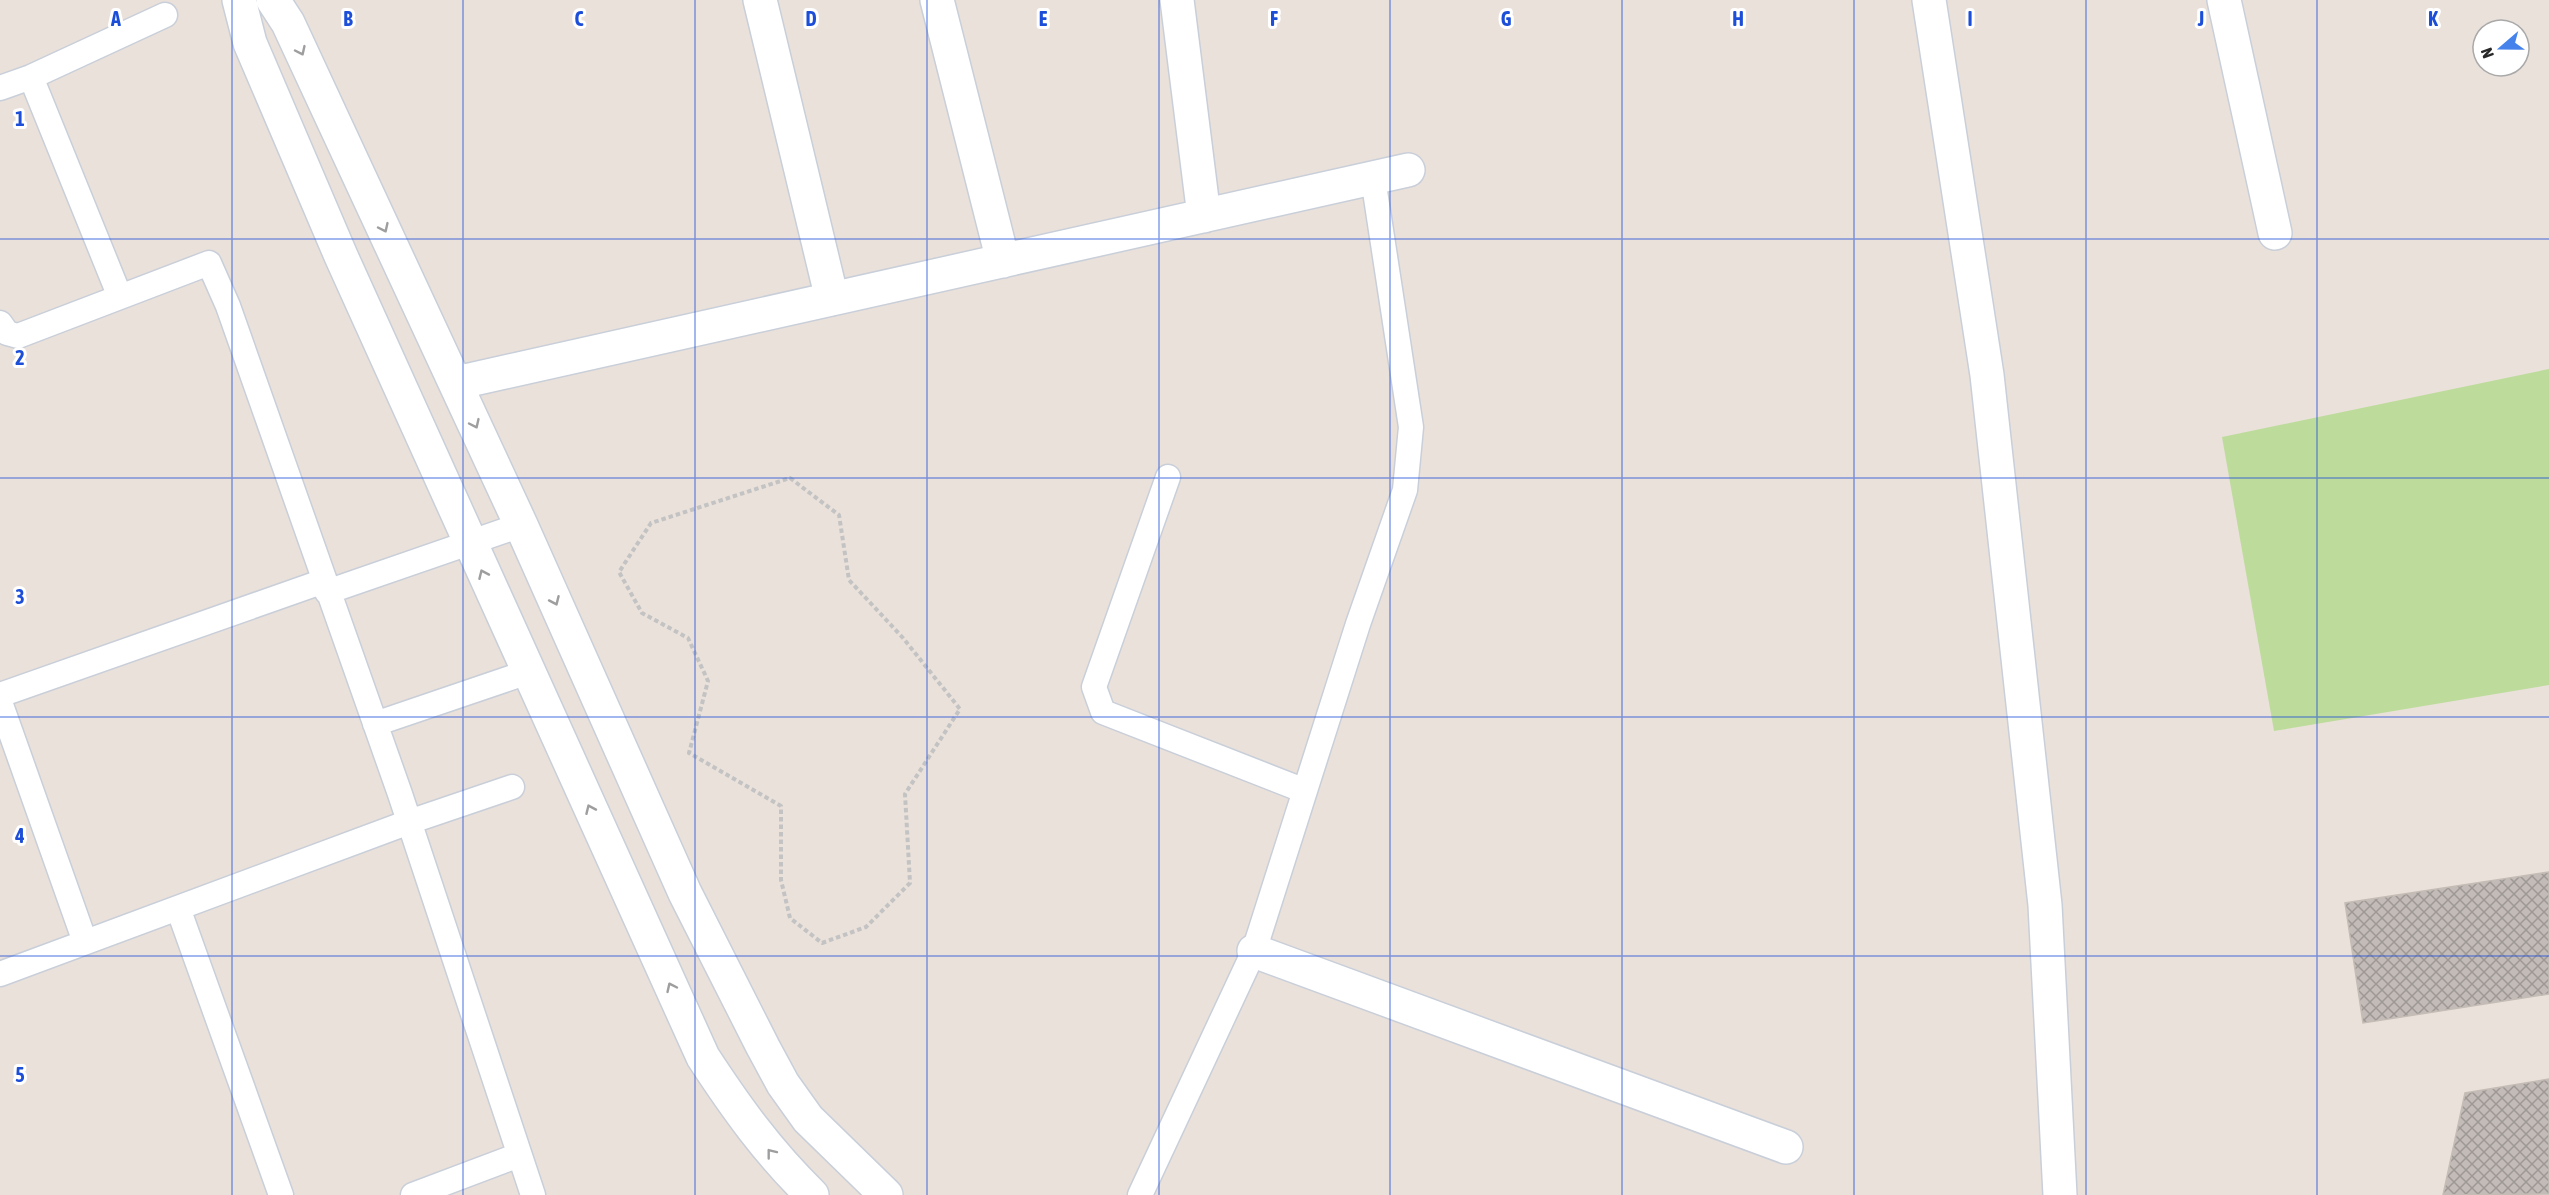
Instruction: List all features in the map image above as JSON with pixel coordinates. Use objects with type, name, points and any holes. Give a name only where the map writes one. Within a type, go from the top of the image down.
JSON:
[{"type":"street","points":[[238,0],[254,53],[470,544],[704,1057],[733,1104],[775,1159],[812,1195]]},
{"type":"street","points":[[273,0],[288,23],[456,383],[686,893],[783,1084],[808,1119],[886,1195]]},
{"type":"street","points":[[760,0],[832,299]]},
{"type":"street","points":[[937,0],[1003,261]]},
{"type":"street","points":[[1176,0],[1204,216]]},
{"type":"street","points":[[1929,0],[1988,375],[2045,905],[2060,1195]]},
{"type":"street","points":[[2224,0],[2275,233]]},
{"type":"street","points":[[456,383],[1408,170]]},
{"type":"street","points":[[1254,951],[1786,1147]]},
{"type":"lane","points":[[0,88],[31,77],[165,15]]},
{"type":"lane","points":[[31,77],[120,297]]},
{"type":"lane","points":[[1140,1195],[1254,951],[1358,624],[1405,490],[1412,427],[1373,178]]},
{"type":"lane","points":[[0,322],[7,333],[18,336],[209,263],[228,306],[375,724],[533,1195]]},
{"type":"lane","points":[[1168,477],[1094,687],[1102,712],[1305,791]]},
{"type":"lane","points":[[0,695],[325,587],[470,544],[521,525]]},
{"type":"lane","points":[[375,724],[528,672]]},
{"type":"lane","points":[[0,702],[85,942]]},
{"type":"lane","points":[[0,974],[409,822],[512,787]]},
{"type":"lane","points":[[178,908],[281,1195]]},
{"type":"lane","points":[[413,1195],[519,1155]]},
{"type":"path","points":[[790,478],[839,515],[849,580],[903,638],[960,709],[905,794],[910,883],[866,927],[822,943],[790,918],[781,880],[781,806],[689,753],[708,681],[688,638],[642,614],[619,572],[651,523],[790,478]]},
{"type":"green space","points":[[2549,369],[2549,685],[2274,731],[2222,437]]},
{"type":"building","points":[[2549,872],[2549,994],[2363,1023],[2345,903]]},
{"type":"building","points":[[2549,1079],[2549,1194],[2443,1195],[2465,1093]]}]
